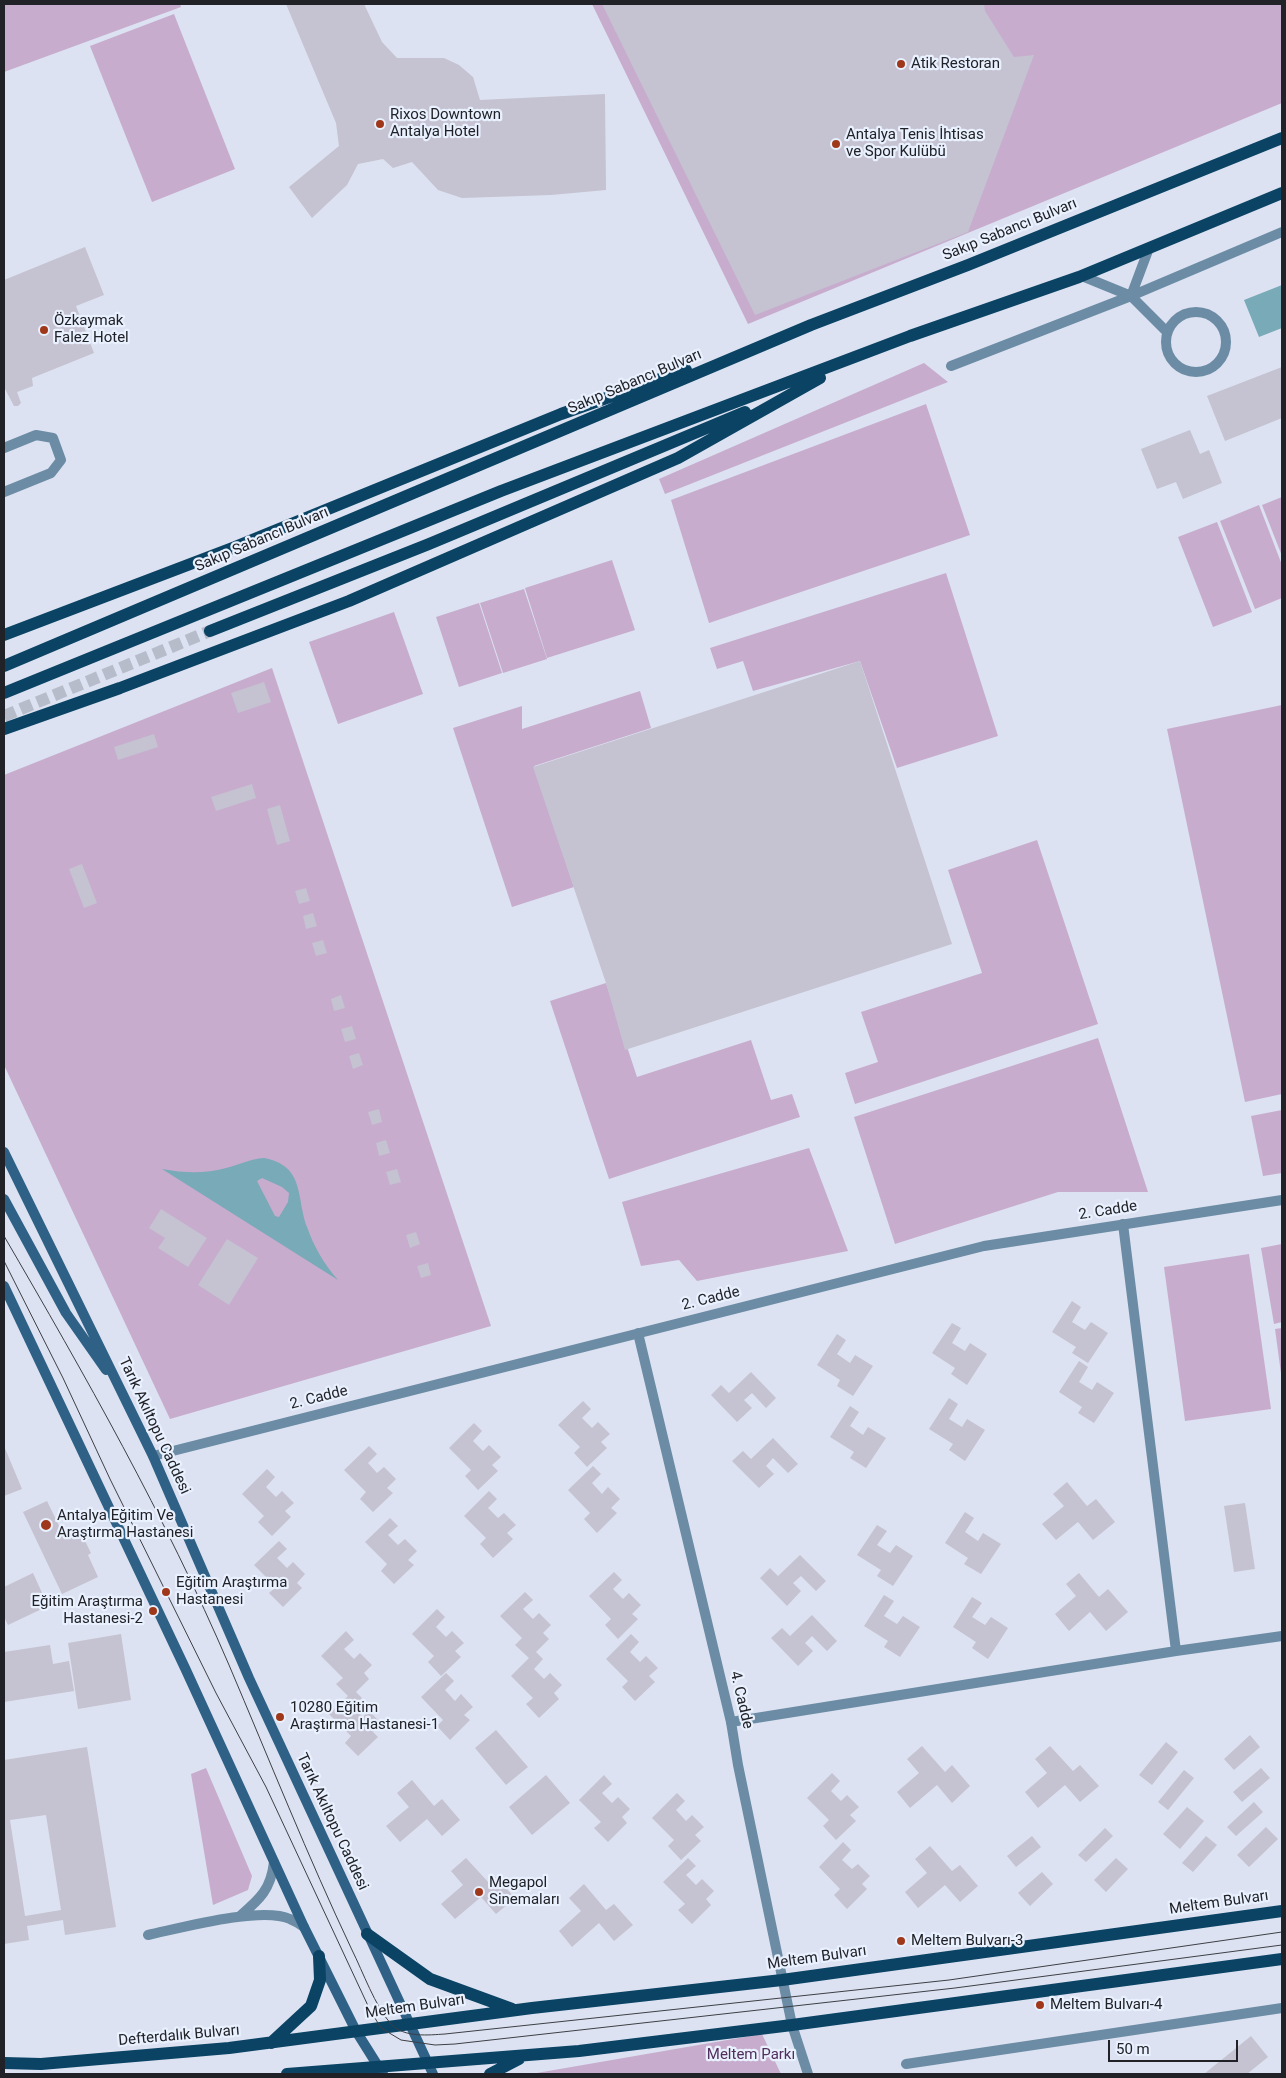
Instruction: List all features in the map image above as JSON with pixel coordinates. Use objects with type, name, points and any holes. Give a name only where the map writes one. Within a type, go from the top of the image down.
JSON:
[{"type":"main road","name":"Sakıp Sabancı Bulvarı","points":[[4,666],[811,325],[968,265],[1282,138]]},
{"type":"main road","points":[[4,693],[501,491],[881,348],[1082,276],[1282,194]]},
{"type":"main road","points":[[4,635],[236,547],[561,414],[811,325]]},
{"type":"main road","points":[[210,631],[665,447],[806,385],[881,348]]},
{"type":"main road","points":[[4,729],[120,688],[358,597],[678,458],[806,385]]},
{"type":"main road","name":"Tarık Akıltopu Caddesi","points":[[4,1152],[126,1398],[249,1678],[431,2069]]},
{"type":"main road","points":[[4,1199],[66,1312],[126,1398]]},
{"type":"main road","points":[[4,1286],[6,1295],[304,1927],[356,2031],[381,2071]]},
{"type":"main road","name":"Meltem Bulvarı","points":[[356,2031],[515,2010],[782,1980],[1282,1911]]},
{"type":"main road","points":[[367,1934],[430,1979],[515,2010]]},
{"type":"main road","points":[[271,2043],[311,2006],[320,1980],[319,1956]]},
{"type":"main road","points":[[295,2074],[431,2069],[792,2025],[1282,1959]]},
{"type":"main road","name":"Defterdalık Bulvarı","points":[[4,2063],[51,2063],[229,2048],[356,2031]]},
{"type":"main road","points":[[490,2074],[524,2057]]},
{"type":"main road","points":[[288,2074],[300,2074]]},
{"type":"street","points":[[951,366],[1131,296],[1282,232]]},
{"type":"street","points":[[1131,296],[1149,248]]},
{"type":"street","points":[[1082,276],[1131,296],[1167,332]]},
{"type":"street","points":[[1201,312],[1212,317],[1220,324],[1226,340],[1225,350],[1221,358],[1208,369],[1198,372],[1188,371],[1179,366],[1168,351],[1165,338],[1167,332],[1174,320],[1184,314],[1201,312]]},
{"type":"street","points":[[4,448],[36,435],[53,438],[61,460],[51,473],[4,492]]},
{"type":"street","name":"2. Cadde","points":[[153,1456],[984,1246],[1282,1200]]},
{"type":"street","points":[[1123,1224],[1176,1651]]},
{"type":"street","name":"4. Cadde","points":[[638,1333],[731,1722],[792,2025],[808,2074]]},
{"type":"street","points":[[731,1722],[1176,1651],[1282,1636]]},
{"type":"street","points":[[240,1916],[262,1895],[272,1878],[274,1862]]},
{"type":"street","points":[[148,1935],[240,1916],[290,1918],[304,1927]]},
{"type":"street","points":[[906,2064],[1282,2008]]},
{"type":"green space","points":[[4,4],[180,4],[181,7],[4,72]]},
{"type":"green space","name":"Antalya Tenis İhtisas ve Spor Kulübü","points":[[592,4],[1282,4],[1282,103],[748,324]]},
{"type":"green space","points":[[174,14],[235,169],[152,202],[90,46]]},
{"type":"green space","points":[[924,363],[948,382],[665,494],[659,479]]},
{"type":"green space","points":[[926,404],[970,535],[709,623],[671,500]]},
{"type":"green space","points":[[1282,497],[1282,556],[1262,505]]},
{"type":"green space","points":[[1259,505],[1282,565],[1282,598],[1255,609],[1220,521]]},
{"type":"green space","points":[[1217,522],[1252,612],[1213,627],[1178,537]]},
{"type":"green space","points":[[612,560],[635,630],[547,658],[525,588]]},
{"type":"green space","points":[[946,573],[998,736],[897,768],[860,661],[753,691],[743,661],[717,669],[710,648]]},
{"type":"green space","points":[[524,589],[547,659],[503,673],[480,603]]},
{"type":"green space","points":[[479,603],[502,673],[459,687],[436,617]]},
{"type":"green space","points":[[394,612],[423,694],[338,724],[309,642]]},
{"type":"green space","points":[[272,668],[491,1326],[170,1419],[4,1065],[4,775]]},
{"type":"green space","points":[[640,691],[651,728],[534,766],[574,887],[512,907],[453,728],[522,706],[522,729]]},
{"type":"green space","points":[[1282,705],[1282,1094],[1245,1102],[1167,729]]},
{"type":"green space","points":[[1037,840],[1098,1024],[855,1104],[845,1073],[878,1062],[861,1012],[982,973],[948,870]]},
{"type":"green space","points":[[606,983],[637,1077],[751,1040],[771,1100],[792,1094],[800,1117],[609,1179],[550,1001]]},
{"type":"green space","points":[[1098,1038],[1148,1192],[1058,1192],[895,1244],[854,1117]]},
{"type":"green space","points":[[1282,1110],[1282,1173],[1263,1176],[1251,1116]]},
{"type":"green space","points":[[809,1148],[848,1251],[697,1281],[679,1260],[641,1266],[622,1202]]},
{"type":"green space","points":[[1282,1244],[1282,1322],[1274,1324],[1261,1248]]},
{"type":"green space","points":[[1249,1254],[1271,1409],[1185,1421],[1164,1267]]},
{"type":"green space","points":[[1282,1328],[1282,1381],[1275,1329]]},
{"type":"green space","points":[[206,1768],[252,1876],[248,1890],[213,1905],[191,1774]]},
{"type":"green space","name":"Meltem Parkı","points":[[762,2034],[781,2074],[531,2074]]},
{"type":"water","points":[[1282,285],[1282,328],[1259,337],[1244,300]]},
{"type":"water","points":[[264,1158],[277,1162],[293,1175],[297,1184],[307,1227],[316,1248],[338,1280],[162,1169],[202,1172]],"holes":[[[262,1178],[282,1187],[289,1193],[288,1202],[279,1217],[275,1216],[257,1181]]]},
{"type":"building","points":[[286,4],[364,4],[382,42],[397,58],[444,58],[459,65],[473,77],[480,100],[605,94],[606,190],[551,195],[462,198],[438,190],[412,162],[393,168],[383,159],[358,164],[347,185],[312,218],[289,187],[339,146],[336,123]]},
{"type":"building","name":"Antalya Tenis İhtisas ve Spor Kulübü","points":[[602,4],[984,4],[985,11],[1014,57],[1034,55],[968,232],[755,315]]},
{"type":"building","name":"Özkaymak Falez Hotel","points":[[85,247],[104,295],[76,306],[94,353],[32,378],[33,386],[17,392],[21,403],[18,406],[14,406],[4,387],[4,280]]},
{"type":"building","points":[[1282,367],[1282,418],[1225,441],[1207,396]]},
{"type":"building","points":[[1190,430],[1200,454],[1209,450],[1222,483],[1183,499],[1176,482],[1157,489],[1141,449]]},
{"type":"building","points":[[860,661],[952,944],[625,1050],[606,983],[533,767]]},
{"type":"building","points":[[264,682],[271,702],[238,713],[231,693]]},
{"type":"building","points":[[154,734],[158,747],[118,760],[114,747]]},
{"type":"building","points":[[252,784],[256,798],[216,811],[211,797]]},
{"type":"building","points":[[280,805],[290,841],[277,845],[267,809]]},
{"type":"building","points":[[82,864],[97,903],[84,908],[69,869]]},
{"type":"building","points":[[306,888],[310,901],[299,904],[295,891]]},
{"type":"building","points":[[313,913],[317,926],[306,929],[303,916]]},
{"type":"building","points":[[323,940],[327,953],[316,956],[312,943]]},
{"type":"building","points":[[341,995],[345,1008],[334,1011],[331,999]]},
{"type":"building","points":[[352,1026],[356,1039],[345,1042],[341,1029]]},
{"type":"building","points":[[359,1053],[363,1065],[353,1069],[349,1056]]},
{"type":"building","points":[[379,1109],[382,1122],[372,1125],[368,1112]]},
{"type":"building","points":[[386,1140],[390,1153],[379,1156],[376,1143]]},
{"type":"building","points":[[397,1169],[401,1182],[390,1185],[386,1172]]},
{"type":"building","points":[[161,1209],[207,1238],[188,1267],[158,1248],[165,1238],[149,1228]]},
{"type":"building","points":[[416,1232],[420,1244],[410,1248],[406,1235]]},
{"type":"building","points":[[227,1239],[258,1258],[229,1305],[198,1285]]},
{"type":"building","points":[[428,1263],[431,1275],[421,1278],[417,1266]]},
{"type":"building","points":[[1072,1301],[1081,1307],[1072,1322],[1085,1330],[1091,1322],[1108,1333],[1088,1363],[1072,1353],[1076,1347],[1052,1332]]},
{"type":"building","points":[[952,1323],[961,1328],[952,1343],[965,1351],[970,1343],[987,1354],[967,1385],[951,1374],[955,1368],[932,1353]]},
{"type":"building","points":[[837,1334],[846,1340],[837,1354],[850,1363],[855,1355],[873,1366],[853,1396],[837,1386],[840,1380],[817,1365]]},
{"type":"building","points":[[1079,1361],[1088,1367],[1079,1382],[1092,1390],[1097,1382],[1114,1393],[1094,1423],[1078,1413],[1082,1407],[1059,1392]]},
{"type":"building","points":[[751,1372],[776,1398],[766,1408],[752,1393],[744,1400],[752,1408],[737,1422],[711,1395],[721,1385],[729,1393]]},
{"type":"building","points":[[949,1398],[958,1404],[949,1419],[962,1427],[967,1419],[985,1430],[965,1461],[949,1450],[953,1444],[929,1429]]},
{"type":"building","points":[[583,1401],[591,1409],[582,1418],[592,1428],[598,1422],[610,1434],[601,1442],[607,1448],[587,1467],[574,1453],[580,1447],[558,1425]]},
{"type":"building","points":[[850,1406],[859,1412],[850,1426],[863,1435],[868,1427],[886,1438],[866,1468],[850,1458],[854,1452],[830,1437]]},
{"type":"building","points":[[474,1423],[482,1431],[473,1441],[483,1451],[489,1445],[501,1457],[492,1465],[498,1471],[478,1490],[465,1476],[471,1470],[449,1448]]},
{"type":"building","points":[[773,1438],[798,1464],[788,1473],[773,1458],[766,1466],[774,1474],[759,1488],[732,1461],[743,1451],[751,1459]]},
{"type":"building","points":[[4,1446],[22,1489],[4,1496]]},
{"type":"building","points":[[369,1446],[377,1454],[368,1463],[377,1473],[384,1467],[396,1479],[387,1488],[393,1493],[373,1512],[360,1499],[366,1492],[344,1470]]},
{"type":"building","points":[[593,1466],[601,1474],[592,1483],[602,1494],[608,1487],[620,1499],[611,1508],[617,1513],[597,1533],[584,1519],[590,1513],[568,1490]]},
{"type":"building","points":[[267,1469],[275,1477],[266,1487],[276,1497],[282,1491],[294,1503],[285,1511],[291,1517],[272,1536],[258,1522],[264,1516],[242,1494]]},
{"type":"building","points":[[1067,1482],[1087,1506],[1096,1499],[1115,1522],[1093,1540],[1078,1522],[1056,1540],[1042,1524],[1064,1506],[1053,1494]]},
{"type":"building","points":[[489,1491],[497,1499],[488,1508],[498,1518],[504,1513],[516,1525],[507,1533],[513,1539],[493,1558],[480,1544],[486,1538],[464,1516]]},
{"type":"building","points":[[47,1501],[64,1536],[79,1529],[91,1553],[88,1555],[98,1577],[62,1594],[23,1512]]},
{"type":"building","points":[[1245,1503],[1255,1569],[1234,1572],[1224,1506]]},
{"type":"building","points":[[965,1512],[974,1518],[965,1532],[978,1541],[983,1533],[1001,1544],[981,1574],[964,1564],[968,1558],[945,1543]]},
{"type":"building","points":[[390,1518],[398,1526],[388,1535],[398,1545],[405,1539],[417,1551],[408,1560],[414,1565],[394,1584],[381,1571],[387,1564],[365,1542]]},
{"type":"building","points":[[877,1525],[887,1531],[877,1545],[890,1553],[896,1545],[913,1556],[893,1586],[877,1576],[881,1570],[857,1555]]},
{"type":"building","points":[[279,1541],[287,1549],[277,1558],[287,1568],[293,1562],[305,1574],[297,1583],[302,1588],[283,1607],[269,1593],[276,1587],[254,1565]]},
{"type":"building","points":[[800,1555],[826,1581],[816,1591],[801,1576],[793,1583],[801,1591],[787,1606],[760,1578],[770,1568],[778,1576]]},
{"type":"building","points":[[614,1572],[622,1580],[613,1589],[623,1599],[629,1593],[641,1605],[632,1614],[638,1619],[618,1639],[605,1625],[611,1619],[589,1596]]},
{"type":"building","points":[[33,1573],[48,1606],[8,1625],[4,1617],[4,1587]]},
{"type":"building","points":[[1079,1573],[1099,1597],[1108,1589],[1128,1612],[1106,1631],[1090,1612],[1069,1631],[1055,1614],[1076,1596],[1066,1584]]},
{"type":"building","points":[[525,1592],[533,1600],[523,1609],[533,1619],[539,1613],[551,1625],[543,1633],[549,1639],[536,1652],[543,1659],[534,1669],[544,1679],[550,1673],[562,1685],[554,1693],[559,1699],[539,1718],[526,1704],[533,1698],[511,1676],[529,1658],[515,1645],[522,1638],[500,1616]]},
{"type":"building","points":[[884,1595],[894,1601],[884,1616],[897,1624],[903,1616],[920,1627],[900,1657],[884,1647],[888,1641],[864,1626]]},
{"type":"building","points":[[972,1597],[982,1603],[972,1617],[985,1625],[991,1617],[1008,1628],[988,1659],[972,1648],[976,1642],[953,1627]]},
{"type":"building","points":[[437,1609],[445,1617],[436,1627],[446,1637],[452,1631],[464,1643],[455,1651],[461,1657],[441,1676],[428,1662],[434,1656],[412,1634]]},
{"type":"building","points":[[812,1615],[837,1641],[827,1651],[812,1636],[805,1643],[813,1651],[798,1666],[771,1638],[782,1628],[790,1636]]},
{"type":"building","points":[[346,1631],[354,1640],[344,1649],[354,1659],[360,1653],[372,1665],[364,1673],[369,1679],[356,1692],[362,1698],[353,1707],[363,1717],[369,1711],[381,1723],[373,1732],[378,1737],[358,1756],[345,1743],[351,1736],[329,1714],[348,1696],[336,1684],[343,1678],[321,1656]]},
{"type":"building","points":[[121,1634],[131,1700],[78,1709],[68,1643]]},
{"type":"building","points":[[631,1634],[639,1642],[630,1652],[640,1662],[646,1656],[658,1668],[649,1676],[655,1682],[635,1701],[622,1687],[628,1681],[606,1659]]},
{"type":"building","points":[[50,1645],[53,1664],[69,1661],[74,1691],[4,1702],[4,1652]]},
{"type":"building","points":[[446,1673],[454,1681],[445,1690],[455,1701],[461,1694],[473,1707],[464,1715],[470,1720],[450,1740],[437,1726],[443,1720],[421,1697]]},
{"type":"building","points":[[496,1730],[528,1767],[506,1785],[475,1748]]},
{"type":"building","points":[[1250,1735],[1260,1747],[1234,1770],[1224,1759]]},
{"type":"building","points":[[1166,1742],[1178,1752],[1152,1785],[1139,1775]]},
{"type":"building","points":[[922,1746],[945,1772],[952,1765],[970,1786],[952,1803],[937,1785],[910,1808],[897,1792],[919,1773],[907,1759]]},
{"type":"building","points":[[1050,1746],[1073,1771],[1080,1765],[1099,1786],[1080,1802],[1065,1785],[1038,1808],[1025,1792],[1047,1773],[1035,1759]]},
{"type":"building","points":[[87,1747],[116,1927],[65,1935],[63,1920],[27,1926],[29,1940],[4,1944],[4,1760]],"holes":[[[46,1815],[61,1910],[25,1916],[10,1820]]]},
{"type":"building","points":[[1261,1768],[1270,1778],[1242,1802],[1233,1792]]},
{"type":"building","points":[[1184,1770],[1194,1778],[1168,1810],[1158,1802]]},
{"type":"building","points":[[832,1773],[840,1781],[831,1791],[841,1801],[847,1795],[859,1807],[850,1815],[856,1821],[836,1840],[823,1826],[829,1820],[807,1798]]},
{"type":"building","points":[[546,1775],[570,1803],[532,1835],[509,1807]]},
{"type":"building","points":[[604,1775],[612,1784],[602,1793],[612,1803],[618,1797],[630,1809],[622,1817],[627,1823],[608,1842],[594,1828],[601,1822],[579,1800]]},
{"type":"building","points":[[412,1780],[434,1806],[442,1799],[460,1820],[442,1836],[427,1819],[400,1842],[386,1826],[409,1807],[397,1793]]},
{"type":"building","points":[[677,1793],[685,1801],[676,1810],[686,1821],[692,1815],[704,1827],[695,1835],[701,1841],[681,1860],[668,1846],[674,1840],[652,1818]]},
{"type":"building","points":[[1254,1802],[1263,1812],[1236,1836],[1227,1827]]},
{"type":"building","points":[[1187,1807],[1204,1821],[1180,1849],[1163,1834]]},
{"type":"building","points":[[1266,1827],[1278,1839],[1249,1867],[1237,1855]]},
{"type":"building","points":[[1105,1828],[1113,1836],[1086,1862],[1078,1855]]},
{"type":"building","points":[[1032,1836],[1041,1847],[1016,1867],[1007,1856]]},
{"type":"building","points":[[1206,1836],[1217,1845],[1193,1872],[1182,1863]]},
{"type":"building","points":[[843,1842],[851,1850],[842,1860],[852,1869],[858,1864],[870,1876],[862,1884],[867,1889],[847,1909],[834,1895],[840,1889],[819,1867]]},
{"type":"building","points":[[930,1846],[952,1871],[960,1865],[978,1886],[960,1902],[945,1885],[918,1908],[905,1892],[927,1873],[915,1859]]},
{"type":"building","points":[[466,1858],[489,1883],[496,1877],[515,1898],[496,1914],[481,1897],[455,1919],[441,1904],[463,1885],[451,1871]]},
{"type":"building","points":[[688,1858],[696,1866],[686,1875],[696,1885],[702,1879],[714,1891],[706,1899],[711,1905],[692,1924],[678,1910],[685,1904],[663,1882]]},
{"type":"building","points":[[1116,1858],[1128,1869],[1106,1892],[1094,1880]]},
{"type":"building","points":[[1042,1872],[1053,1884],[1030,1906],[1018,1893]]},
{"type":"building","points":[[584,1884],[606,1910],[614,1904],[633,1925],[614,1941],[599,1923],[572,1947],[559,1931],[581,1911],[569,1898]]},
{"type":"building","points":[[1251,2036],[1268,2057],[1247,2074],[1204,2074]]},
{"type":"tunnel","points":[[4,716],[210,631]]},
{"type":"tram line","points":[[4,1236],[94,1394],[151,1500],[204,1609],[304,1844],[375,1998],[385,2017],[391,2024],[403,2032],[417,2035],[445,2034],[949,1980],[1282,1932]]},
{"type":"tram line","points":[[4,1261],[216,1693],[266,1787],[370,2010],[381,2028],[401,2040],[435,2045],[455,2044],[955,1988],[1282,1945]]},
{"type":"place","name":"Atik Restoran","points":[[901,64]]},
{"type":"place","name":"Rixos Downtown Antalya Hotel","points":[[380,124]]},
{"type":"place","name":"Antalya Tenis İhtisas ve Spor Kulübü","points":[[836,144]]},
{"type":"place","name":"Özkaymak Falez Hotel","points":[[44,330]]},
{"type":"place","name":"Antalya Eğitim Ve Araştırma Hastanesi","points":[[46,1525]]},
{"type":"place","name":"Eğitim Araştırma Hastanesi","points":[[166,1592]]},
{"type":"place","name":"Eğitim Araştırma Hastanesi-2","points":[[153,1611]]},
{"type":"place","name":"10280 Eğitim Araştırma Hastanesi-1","points":[[280,1717]]},
{"type":"place","name":"Megapol Sinemaları","points":[[479,1892]]},
{"type":"place","name":"Meltem Bulvarı-3","points":[[901,1941]]},
{"type":"place","name":"Meltem Bulvarı-4","points":[[1040,2005]]}]
